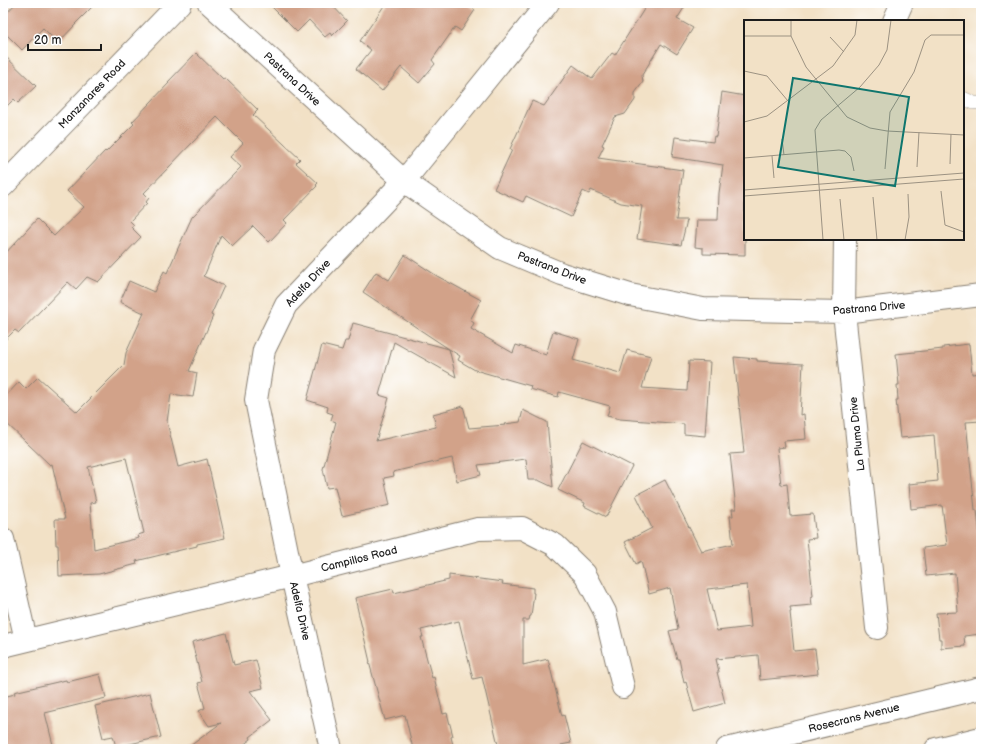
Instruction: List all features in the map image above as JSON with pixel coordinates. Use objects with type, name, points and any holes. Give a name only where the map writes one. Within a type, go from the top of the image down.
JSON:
[{"type":"street","name":"Manzanares Road","points":[[3,186],[180,3]]},
{"type":"street","name":"Pastrana Drive","points":[[209,3],[404,181],[500,248],[562,274],[630,295],[703,309],[844,312],[981,295]]},
{"type":"street","name":"Adelfa Drive","points":[[331,749],[292,576],[256,400],[264,350],[286,305],[404,181],[548,3]]},
{"type":"street","points":[[894,20],[902,3]]},
{"type":"street","name":"La Pluma Drive","points":[[845,240],[844,312],[877,628]]},
{"type":"street","name":"Campillos Road","points":[[3,646],[478,529],[522,528],[555,545],[585,574],[605,612],[623,687]]},
{"type":"street","points":[[3,539],[26,640]]},
{"type":"street","name":"Rosecrans Avenue","points":[[728,749],[981,688]]},
{"type":"street","points":[[936,749],[981,738]]},
{"type":"lane","points":[[964,98],[974,103],[981,103]]},
{"type":"building","points":[[16,3],[96,3],[58,43],[43,28],[22,50],[3,31],[3,17]]},
{"type":"building","points":[[268,3],[330,3],[347,21],[332,36],[330,33],[325,37],[309,20],[297,32]]},
{"type":"building","points":[[386,3],[465,3],[475,10],[461,31],[455,27],[432,60],[435,64],[419,83],[401,67],[382,91],[356,69],[371,50],[360,41]]},
{"type":"building","points":[[648,3],[687,3],[677,19],[693,28],[677,54],[661,44],[642,75],[643,82],[635,93],[635,100],[625,114],[615,117],[602,145],[604,146],[598,158],[683,170],[676,220],[687,220],[681,245],[637,239],[642,206],[621,203],[591,190],[589,194],[583,191],[571,217],[526,196],[523,202],[494,189],[532,101],[544,106],[573,65],[592,79],[612,53],[615,55]]},
{"type":"building","points":[[196,53],[223,79],[225,78],[258,110],[253,115],[300,159],[296,163],[318,183],[316,185],[317,186],[284,220],[287,223],[269,242],[253,226],[232,246],[221,235],[203,276],[224,286],[211,315],[213,316],[189,371],[197,373],[193,397],[171,394],[167,422],[178,467],[207,459],[225,538],[136,561],[137,564],[99,574],[59,576],[55,519],[65,519],[52,464],[50,465],[3,420],[3,399],[19,382],[26,389],[38,377],[77,412],[124,365],[126,353],[144,313],[120,302],[129,281],[154,292],[164,271],[167,273],[192,217],[241,167],[230,157],[243,143],[217,117],[144,193],[149,198],[146,202],[147,203],[130,221],[134,225],[131,227],[141,237],[98,282],[87,277],[76,289],[68,282],[19,333],[15,330],[3,342],[3,256],[37,219],[54,236],[84,207],[67,191],[105,151],[106,152],[134,124],[132,122],[169,83],[168,82]],"holes":[[[126,458],[144,533],[138,535],[139,538],[94,549],[90,503],[96,502],[88,467]]]},
{"type":"building","points":[[3,54],[36,86],[18,103],[14,99],[3,110]]},
{"type":"building","points":[[722,92],[744,96],[745,255],[703,254],[703,248],[695,247],[697,220],[718,220],[719,193],[723,165],[672,157],[675,137],[713,142],[714,136],[716,137]]},
{"type":"building","points":[[405,255],[437,276],[481,300],[470,320],[474,323],[471,329],[513,353],[516,345],[546,355],[553,331],[579,339],[573,360],[620,373],[627,350],[651,356],[642,388],[687,391],[689,361],[710,362],[705,436],[684,434],[684,424],[620,419],[607,416],[610,406],[559,392],[558,397],[530,389],[531,386],[475,370],[458,360],[460,356],[363,292],[376,272],[389,280]]},
{"type":"building","points":[[353,323],[449,349],[456,377],[394,342],[379,395],[389,398],[376,441],[436,427],[433,414],[463,406],[469,428],[506,425],[505,424],[520,422],[523,410],[547,422],[553,487],[538,480],[528,480],[526,459],[478,465],[481,475],[457,481],[452,458],[393,472],[394,476],[384,478],[390,505],[342,516],[335,487],[327,488],[323,469],[336,422],[331,420],[333,414],[327,412],[328,407],[307,400],[322,345],[342,350],[345,341],[348,341]]},
{"type":"building","points":[[969,344],[972,374],[981,373],[981,421],[966,422],[975,510],[977,510],[981,537],[981,634],[964,636],[965,646],[941,648],[941,639],[939,639],[936,613],[958,612],[955,573],[926,576],[923,548],[947,545],[942,505],[911,509],[909,484],[938,481],[934,435],[900,438],[896,400],[898,400],[897,385],[899,385],[896,354],[943,349],[943,347]]},
{"type":"building","points":[[734,357],[757,359],[757,361],[803,364],[800,415],[804,414],[806,439],[784,441],[785,447],[777,448],[781,485],[787,484],[790,516],[813,514],[816,538],[807,539],[813,596],[811,597],[812,605],[790,607],[790,612],[794,651],[815,649],[818,674],[760,680],[758,655],[716,659],[719,672],[717,672],[725,703],[694,712],[686,682],[684,683],[679,659],[677,659],[669,631],[678,629],[670,588],[649,594],[641,561],[636,564],[625,542],[652,528],[636,495],[665,480],[701,551],[733,544],[730,516],[733,516],[732,509],[736,509],[730,454],[744,453]],"holes":[[[747,585],[751,627],[717,631],[707,589]]]},
{"type":"building","points":[[583,441],[632,466],[606,517],[584,506],[585,503],[558,490]]},
{"type":"building","points":[[449,575],[503,582],[502,584],[533,588],[534,593],[531,616],[529,620],[523,620],[523,665],[548,659],[562,716],[564,715],[571,743],[561,745],[562,749],[499,749],[482,677],[473,679],[459,621],[421,630],[423,637],[421,637],[432,678],[434,677],[443,714],[447,713],[453,736],[451,737],[454,749],[413,749],[405,715],[385,720],[369,662],[355,598],[393,589],[394,593],[449,580]]},
{"type":"building","points":[[226,633],[234,665],[256,660],[263,688],[250,691],[272,720],[250,737],[251,739],[238,749],[186,749],[221,723],[209,726],[199,711],[205,708],[198,683],[202,682],[192,642]]},
{"type":"building","points":[[100,674],[106,698],[45,713],[54,749],[3,749],[3,697],[15,694],[14,692]]},
{"type":"building","points":[[150,693],[161,737],[116,747],[113,736],[103,738],[95,706]]}]
